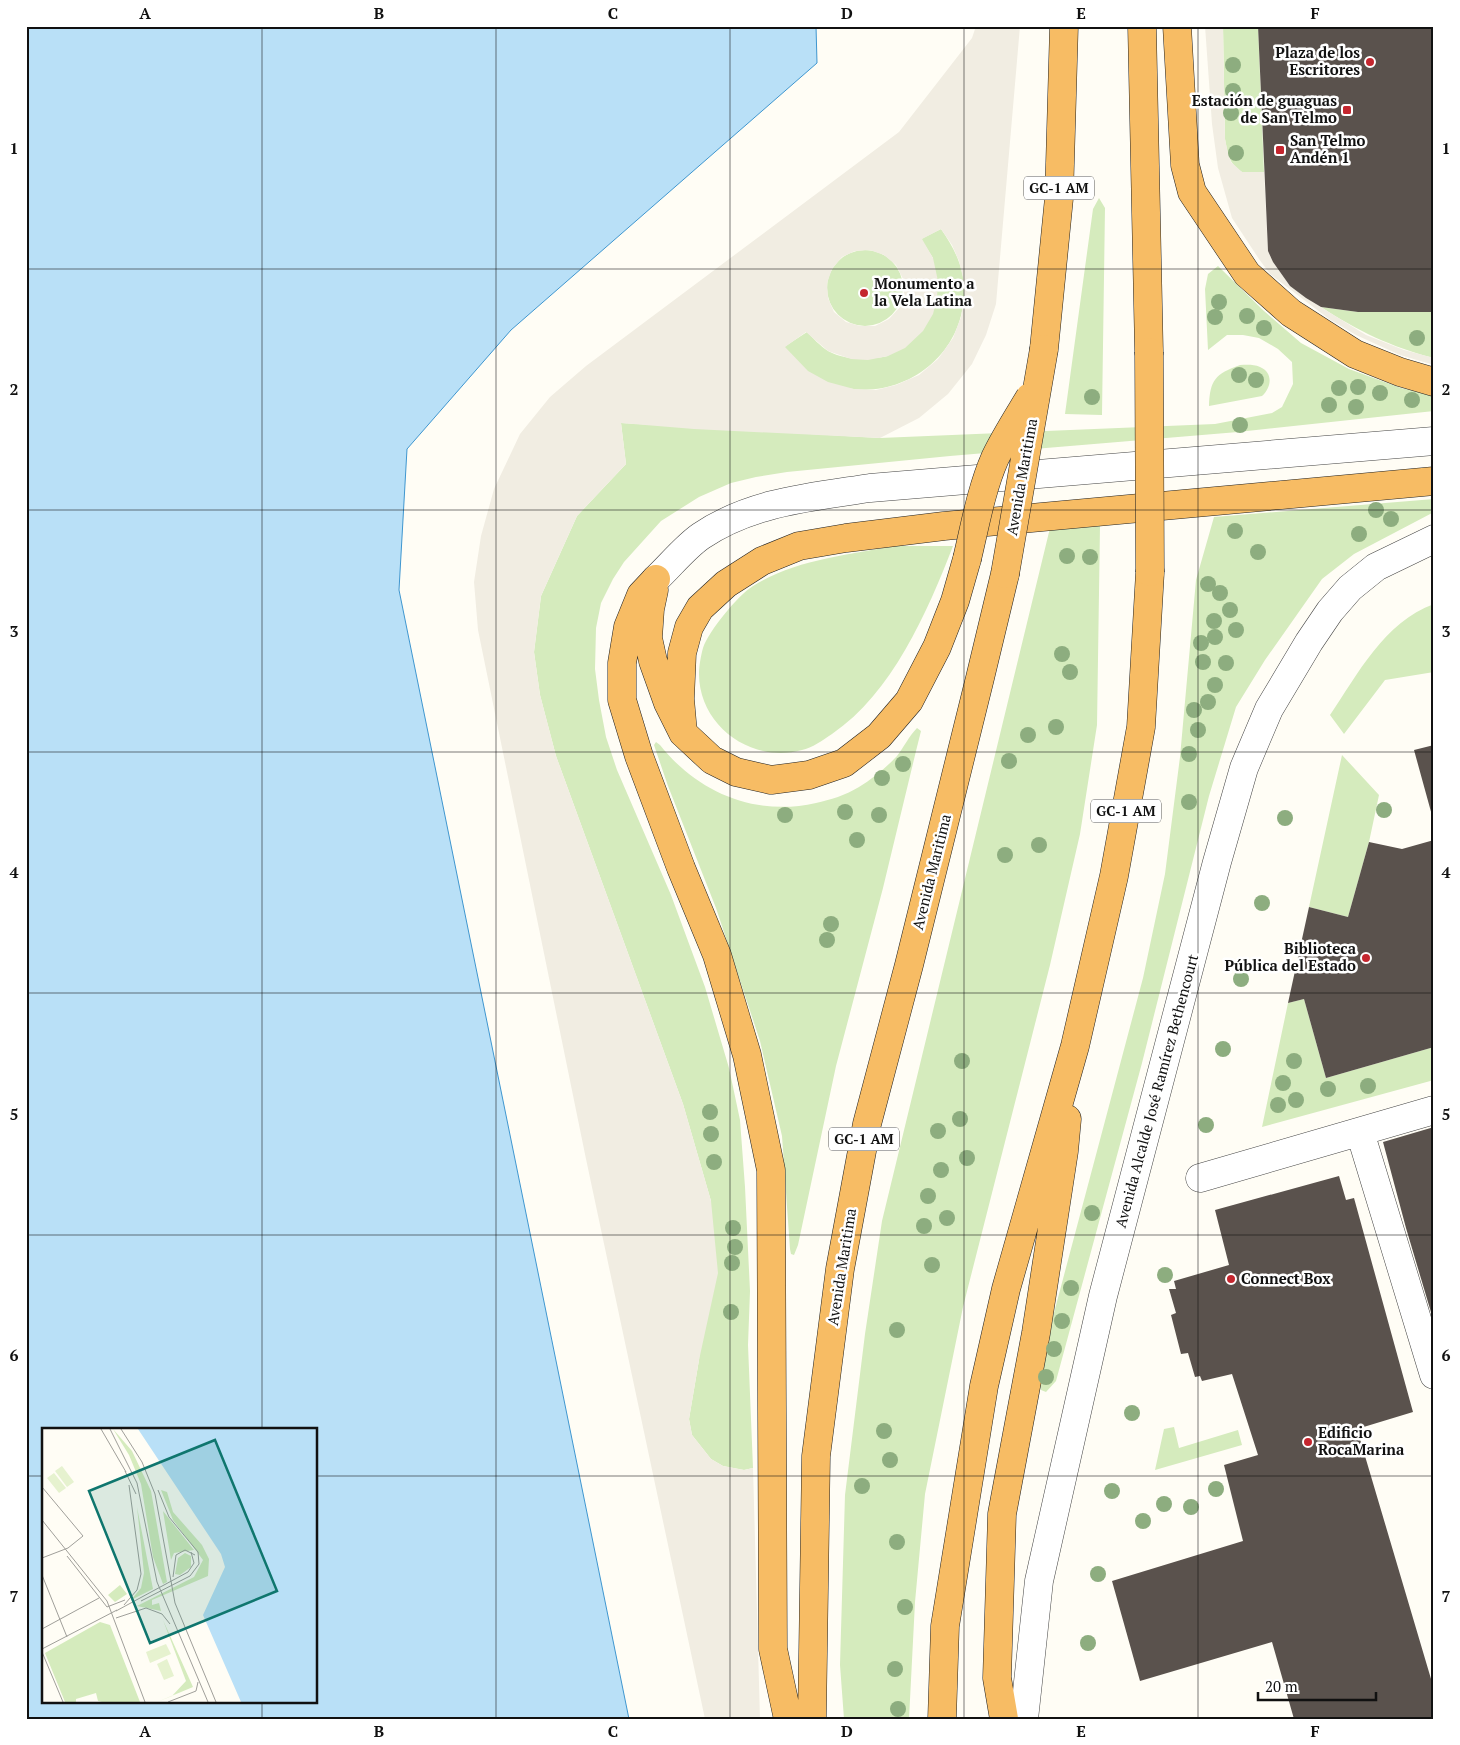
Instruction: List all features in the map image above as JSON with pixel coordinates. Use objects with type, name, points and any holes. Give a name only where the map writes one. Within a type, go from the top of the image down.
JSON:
[{"type":"highway","name":"Avenida Maritima","points":[[812,1719],[816,1456],[840,1269],[867,1124],[916,936],[1005,574],[1044,349],[1059,198],[1064,26]]},
{"type":"highway","name":"GC-1 AM","points":[[942,1719],[945,1626],[984,1386],[1006,1289],[1075,1046],[1114,876],[1141,727],[1150,572],[1150,352],[1142,26]]},
{"type":"highway","points":[[1178,26],[1185,165],[1192,192],[1247,274],[1292,313],[1355,354],[1400,372],[1434,382]]},
{"type":"highway","points":[[656,579],[650,609],[648,638],[652,661],[668,703],[683,733],[712,760],[736,772],[771,780],[809,775],[844,763],[879,736],[908,700],[937,647],[967,559],[994,460],[1039,383]]},
{"type":"highway","points":[[683,733],[680,699],[682,653],[689,627],[700,608],[726,584],[762,561],[799,546],[846,538],[944,526],[1434,481]]},
{"type":"highway","points":[[656,579],[641,594],[628,627],[622,663],[622,700],[639,756],[717,955],[748,1054],[771,1170],[773,1649],[788,1719]]},
{"type":"highway","points":[[1004,1719],[997,1678],[1002,1514],[1036,1333],[1051,1238],[1064,1151],[1075,1046]]},
{"type":"street","points":[[656,579],[700,537],[742,513],[796,499],[870,488],[1434,441]]},
{"type":"street","name":"Avenida Alcalde José Ramírez Bethencourt","points":[[1024,1719],[1040,1581],[1103,1296],[1217,862],[1244,768],[1268,709],[1330,610],[1350,588],[1376,567],[1434,538]]},
{"type":"street","points":[[1200,1178],[1434,1110]]},
{"type":"street","points":[[1360,1132],[1434,1375]]},
{"type":"green space","points":[[1223,26],[1258,26],[1264,172],[1242,172],[1234,165],[1228,154],[1225,139]]},
{"type":"green space","points":[[1099,198],[1105,208],[1102,415],[1065,414],[1093,209]]},
{"type":"green space","points":[[941,229],[951,244],[961,269],[964,296],[959,323],[947,347],[930,365],[908,379],[884,388],[859,390],[833,385],[808,372],[784,347],[807,332],[825,349],[843,357],[865,359],[888,356],[933,258],[921,239]]},
{"type":"green space","points":[[858,250],[872,250],[886,256],[897,267],[903,281],[900,303],[892,315],[872,326],[858,326],[844,320],[833,309],[827,295],[827,281],[833,267],[844,256]]},
{"type":"green space","points":[[1218,266],[1264,311],[1301,343],[1349,369],[1401,388],[1434,396],[1434,411],[1238,432],[950,456],[787,472],[756,477],[731,483],[699,497],[661,521],[624,562],[601,603],[596,628],[595,669],[606,737],[617,770],[671,895],[705,987],[729,1068],[740,1120],[750,1291],[748,1345],[753,1468],[744,1470],[723,1466],[711,1459],[692,1435],[689,1419],[699,1360],[711,1201],[683,1104],[556,756],[540,695],[534,652],[541,596],[577,516],[626,464],[621,423],[880,438],[1215,424],[1272,413],[1282,407],[1293,384],[1292,362],[1278,349],[1259,338],[1243,335],[1227,335],[1208,350],[1205,289],[1208,274]]},
{"type":"green space","points":[[1321,307],[1358,312],[1434,312],[1434,358],[1403,349],[1375,337],[1348,324]]},
{"type":"green space","points":[[1240,365],[1257,366],[1267,373],[1270,381],[1265,393],[1262,396],[1209,406],[1211,390],[1219,375]]},
{"type":"green space","points":[[1434,499],[1434,512],[1354,554],[1322,579],[1265,660],[1236,707],[1209,796],[1142,1063],[1056,1381],[1046,1392],[1041,1390],[1038,1373],[1143,978],[1165,874],[1180,757],[1196,580],[1214,517]]},
{"type":"green space","points":[[1100,526],[1097,725],[1080,834],[1050,965],[963,1307],[925,1494],[915,1602],[909,1719],[844,1719],[840,1665],[845,1495],[865,1334],[882,1221],[1050,528]]},
{"type":"green space","points":[[894,546],[953,546],[932,598],[919,624],[890,674],[873,697],[832,734],[814,746],[802,750],[783,753],[747,746],[732,737],[718,725],[708,710],[701,693],[700,661],[706,641],[724,614],[739,598],[753,586],[769,577],[803,564]]},
{"type":"green space","points":[[1434,604],[1434,672],[1385,680],[1344,734],[1330,715],[1362,667],[1387,636],[1401,623],[1416,612]]},
{"type":"green space","points":[[917,728],[921,731],[883,888],[836,1066],[798,1245],[794,1255],[791,1254],[790,1249],[782,1136],[760,1041],[716,908],[654,745],[656,742],[660,745],[691,776],[729,797],[771,806],[793,806],[832,799],[859,787],[879,773],[897,756]]},
{"type":"green space","points":[[1342,755],[1379,795],[1369,842],[1348,917],[1309,907]]},
{"type":"green space","points":[[1304,999],[1326,1078],[1434,1047],[1434,1080],[1262,1127],[1288,1003]]},
{"type":"green space","points":[[1174,1427],[1179,1448],[1238,1430],[1242,1445],[1155,1470],[1164,1429]]},
{"type":"shaded area","points":[[976,26],[1020,26],[996,304],[986,335],[972,364],[948,394],[919,418],[880,438],[694,429],[621,423],[626,464],[577,516],[541,596],[534,652],[540,695],[556,756],[683,1104],[711,1201],[718,1273],[699,1360],[689,1419],[692,1435],[711,1459],[723,1466],[744,1470],[753,1468],[760,1719],[705,1719],[586,1159],[478,630],[474,582],[481,536],[494,489],[520,434],[550,397],[586,366],[899,132],[972,38]],"holes":[[[941,229],[952,245],[959,261],[963,278],[964,296],[961,317],[953,338],[938,359],[919,375],[896,385],[876,390],[854,389],[828,382],[808,371],[785,347],[806,332],[828,351],[851,359],[868,360],[888,356],[905,348],[923,331],[933,314],[937,298],[938,281],[933,258],[922,239]],[[870,250],[884,255],[896,265],[903,279],[904,294],[899,308],[889,319],[875,326],[860,326],[846,322],[834,312],[828,298],[827,283],[832,269],[842,257],[855,251]]]},
{"type":"shaded area","points":[[1205,26],[1223,26],[1225,139],[1231,162],[1242,172],[1264,172],[1268,251],[1273,262],[1290,286],[1306,298],[1366,335],[1404,350],[1434,358],[1434,365],[1400,355],[1356,335],[1329,319],[1270,274],[1259,259],[1232,218],[1218,168],[1212,124]]},
{"type":"water","points":[[26,26],[816,26],[817,63],[511,330],[407,449],[399,590],[629,1719],[26,1719]]},
{"type":"building","name":"Estación de guaguas de San Telmo","points":[[1258,26],[1434,26],[1434,312],[1358,312],[1321,307],[1290,286],[1273,262],[1268,251]]},
{"type":"building","points":[[1434,745],[1434,819],[1433,819],[1414,750]]},
{"type":"building","name":"Biblioteca Pública del Estado","points":[[1434,840],[1434,1047],[1326,1078],[1304,999],[1288,1003],[1309,907],[1348,917],[1369,842],[1402,849]]},
{"type":"building","points":[[1434,1127],[1434,1319],[1433,1319],[1383,1142]]},
{"type":"building","name":"Edificio RocaMarina","points":[[1339,1176],[1346,1200],[1354,1198],[1413,1412],[1357,1429],[1434,1689],[1434,1719],[1294,1719],[1272,1642],[1140,1681],[1112,1581],[1243,1541],[1224,1465],[1258,1455],[1232,1374],[1202,1381],[1200,1376],[1195,1377],[1188,1353],[1181,1354],[1171,1315],[1176,1313],[1169,1289],[1176,1289],[1174,1281],[1229,1265],[1215,1210]]},
{"type":"place","name":"Plaza de los Escritores","points":[[1370,62]]},
{"type":"place","name":"Estación de guaguas de San Telmo","points":[[1347,110]]},
{"type":"place","name":"San Telmo Andén 1","points":[[1280,150]]},
{"type":"place","name":"Monumento a la Vela Latina","points":[[864,293]]},
{"type":"place","name":"Biblioteca Pública del Estado","points":[[1366,958]]},
{"type":"place","name":"Connect Box","points":[[1231,1279]]},
{"type":"place","name":"Edificio RocaMarina","points":[[1308,1442]]}]
